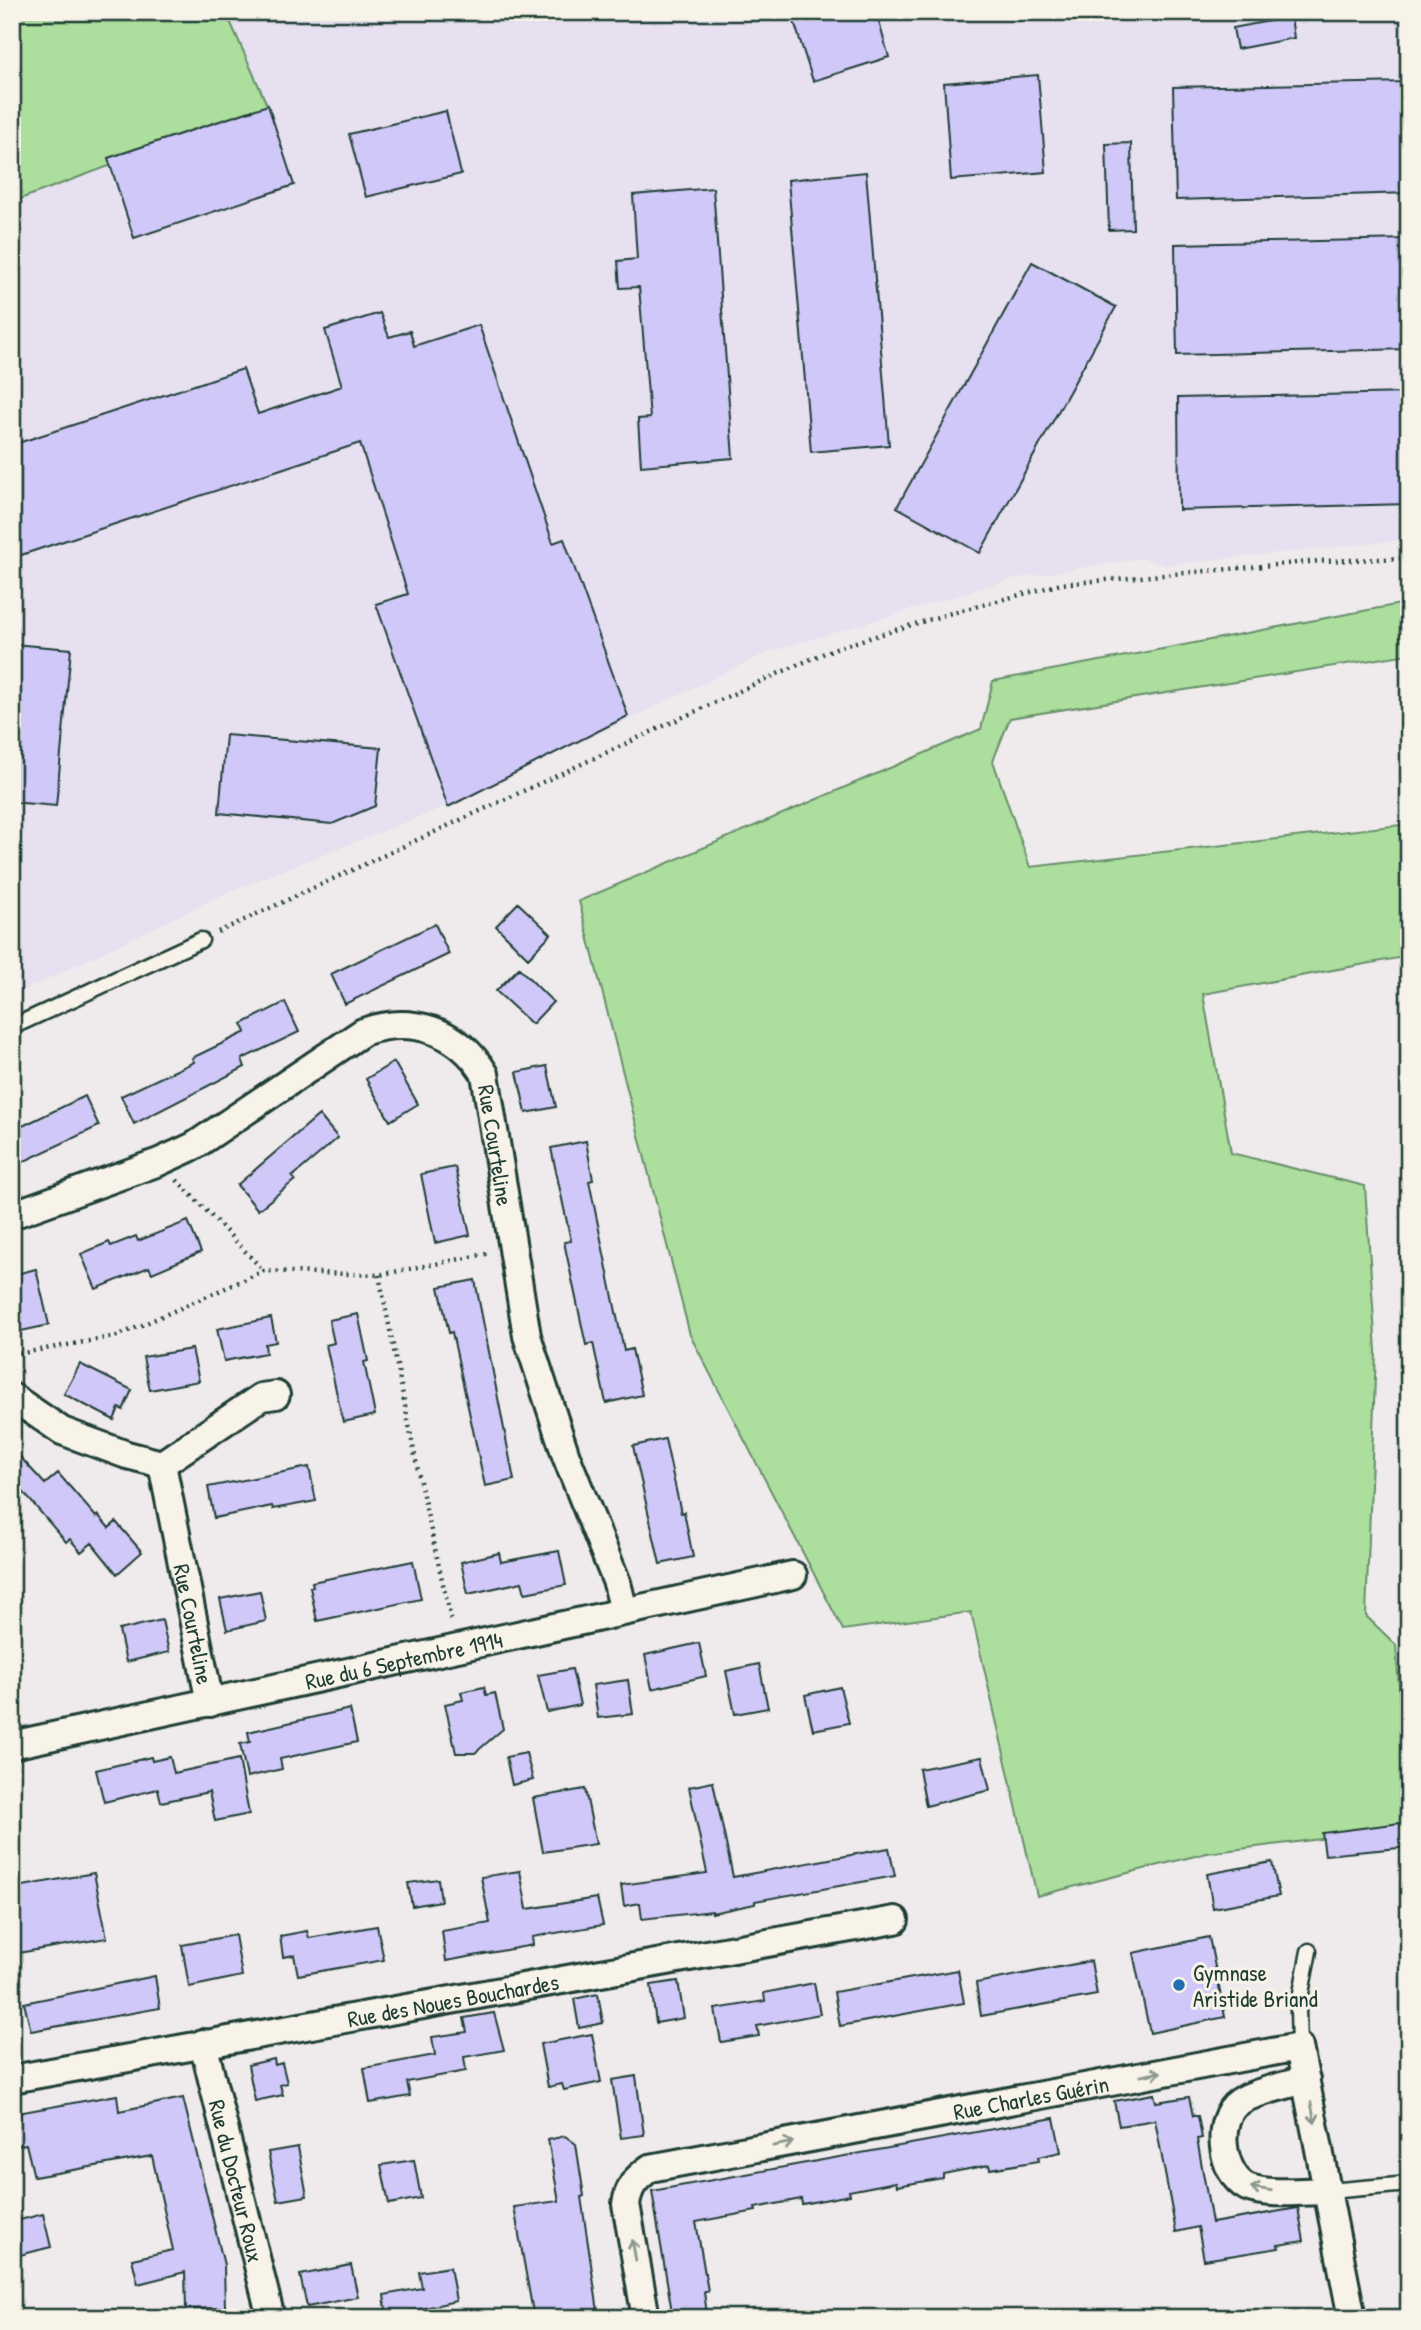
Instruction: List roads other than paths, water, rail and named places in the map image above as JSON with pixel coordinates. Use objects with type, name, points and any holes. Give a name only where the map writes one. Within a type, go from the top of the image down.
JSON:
[{"type":"street","name":"Rue Courteline","points":[[12,1215],[159,1162],[194,1146],[363,1032],[379,1026],[394,1024],[424,1027],[469,1051],[485,1074],[527,1336],[566,1456],[617,1583],[624,1611]]},
{"type":"street","points":[[12,1398],[62,1431],[127,1455],[162,1464],[261,1397],[276,1395]]},
{"type":"street","name":"Rue Courteline","points":[[162,1464],[210,1703]]},
{"type":"street","name":"Rue du 6 Septembre 1914","points":[[12,1745],[793,1575]]},
{"type":"street","name":"Rue des Noues Bouchardes","points":[[12,2079],[895,1920]]},
{"type":"street","name":"Rue du Docteur Roux","points":[[203,2043],[271,2318]]},
{"type":"street","points":[[1299,2047],[1352,2318]]},
{"type":"street","name":"Rue Charles Guérin","points":[[646,2318],[626,2204],[628,2191],[635,2179],[650,2168],[1299,2047]]},
{"type":"street","points":[[1306,2080],[1240,2101],[1233,2106],[1227,2119],[1224,2137],[1225,2157],[1229,2170],[1237,2180],[1248,2187],[1265,2191],[1329,2191]]},
{"type":"lane","points":[[12,1027],[201,940]]},
{"type":"lane","points":[[1299,2047],[1298,2009],[1309,1951]]},
{"type":"lane","points":[[1329,2191],[1409,2184]]},
{"type":"place","name":"Gymnase Aristide Briand","points":[[1179,1985]]}]
